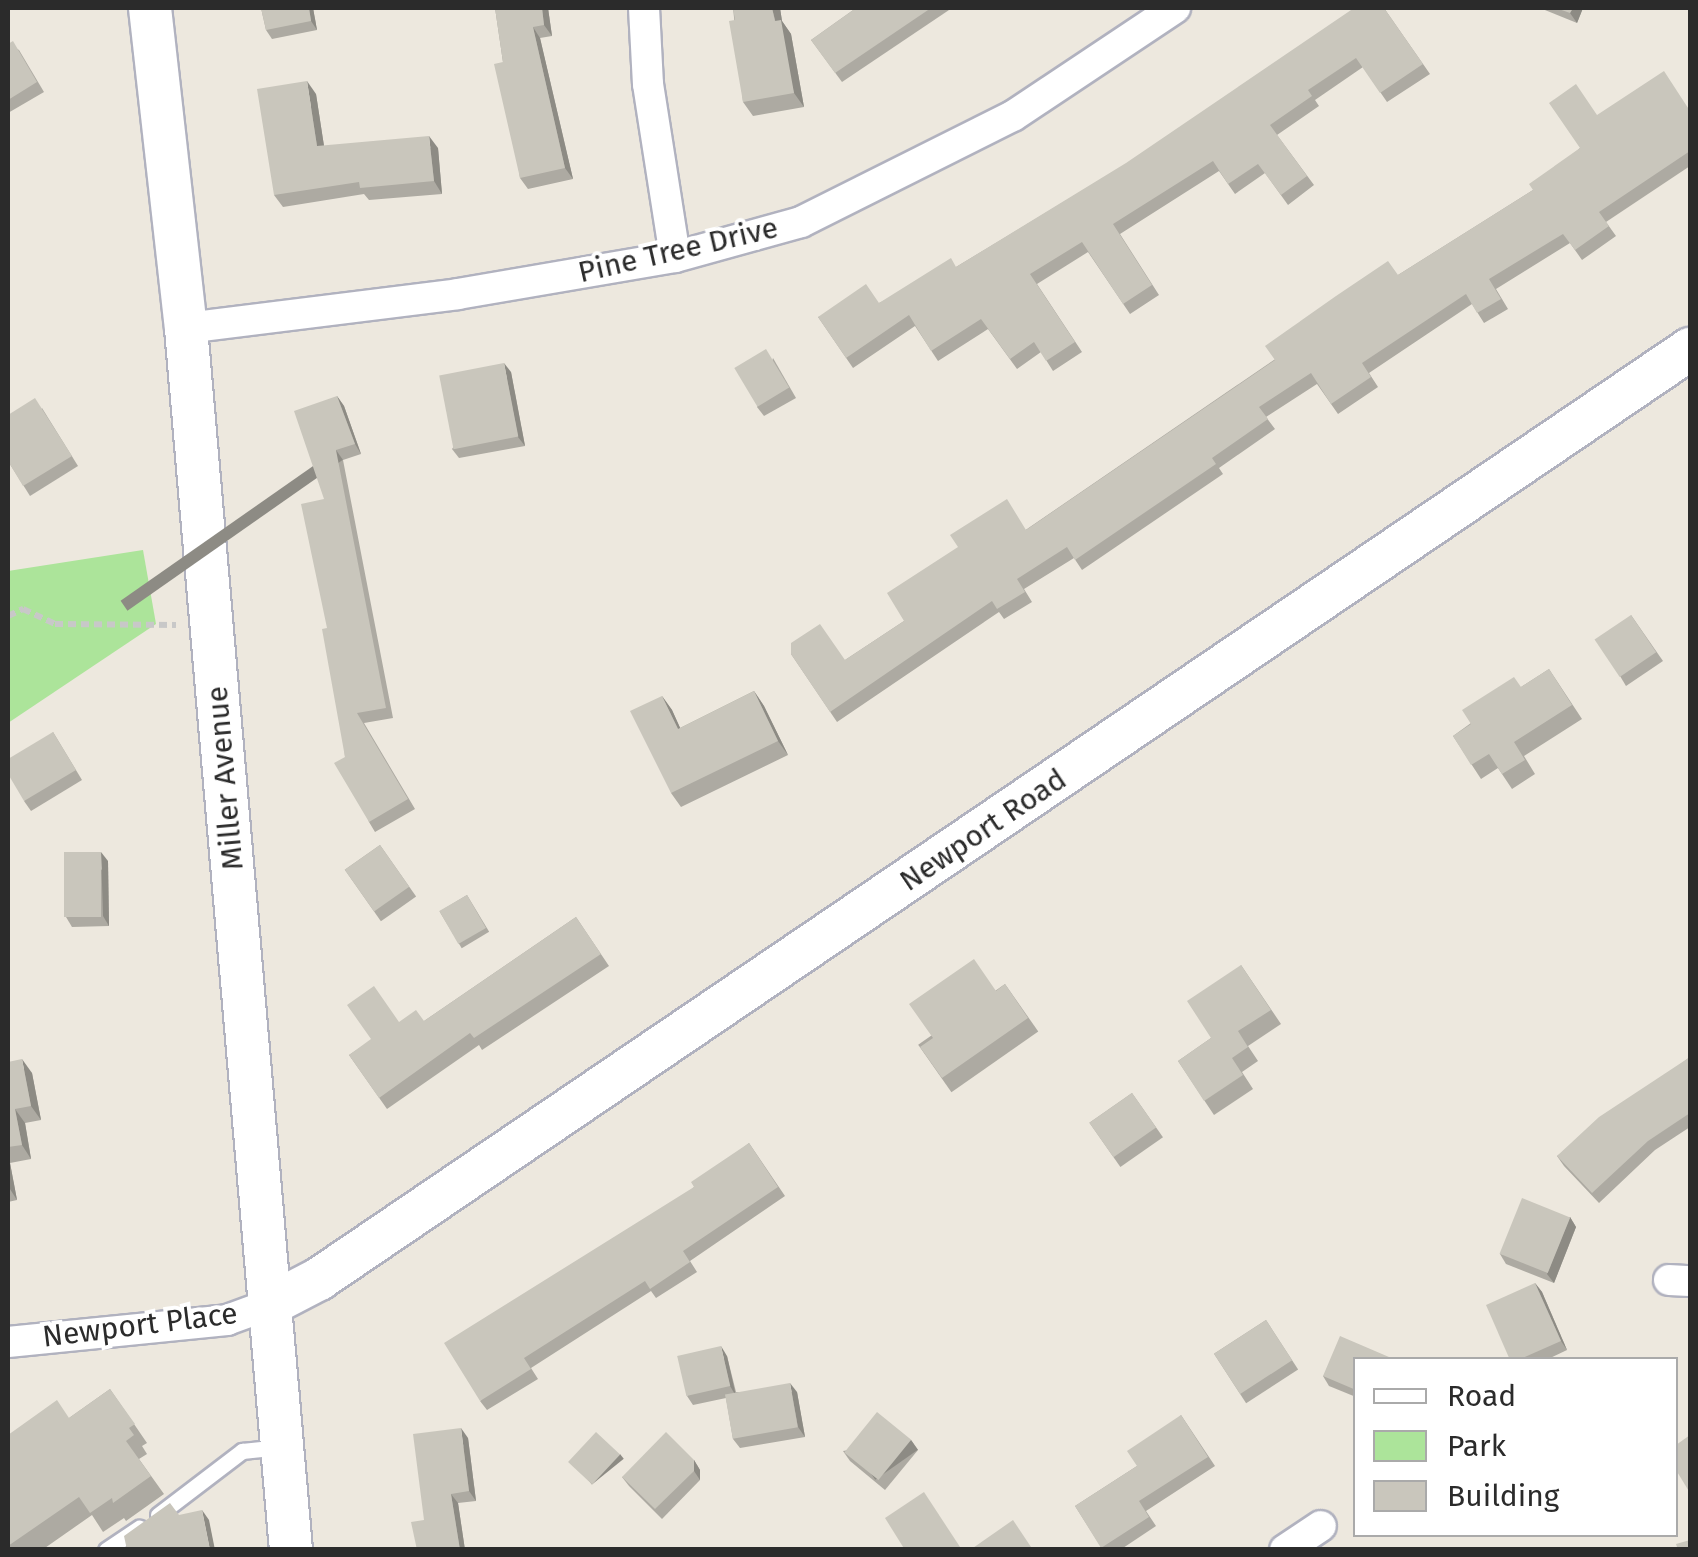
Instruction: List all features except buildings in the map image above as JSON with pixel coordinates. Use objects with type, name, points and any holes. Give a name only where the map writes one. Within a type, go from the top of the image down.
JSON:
[{"type":"street","name":"Miller Avenue","points":[[150,8],[186,328],[291,1550]]},
{"type":"street","points":[[644,8],[648,84],[675,257]]},
{"type":"street","name":"Pine Tree Drive","points":[[186,328],[458,294],[675,257],[818,213],[1012,116],[1175,8]]},
{"type":"street","name":"Newport Road","points":[[271,1304],[319,1279],[1690,349]]},
{"type":"street","name":"Newport Place","points":[[8,1342],[226,1320],[271,1304]]},
{"type":"street","points":[[1284,1550],[1321,1526]]},
{"type":"lane","points":[[106,1550],[242,1451],[282,1447]]},
{"type":"path","points":[[8,616],[24,609],[55,624],[176,625]]},
{"type":"green space","points":[[143,550],[156,624],[8,723],[8,571]]}]
